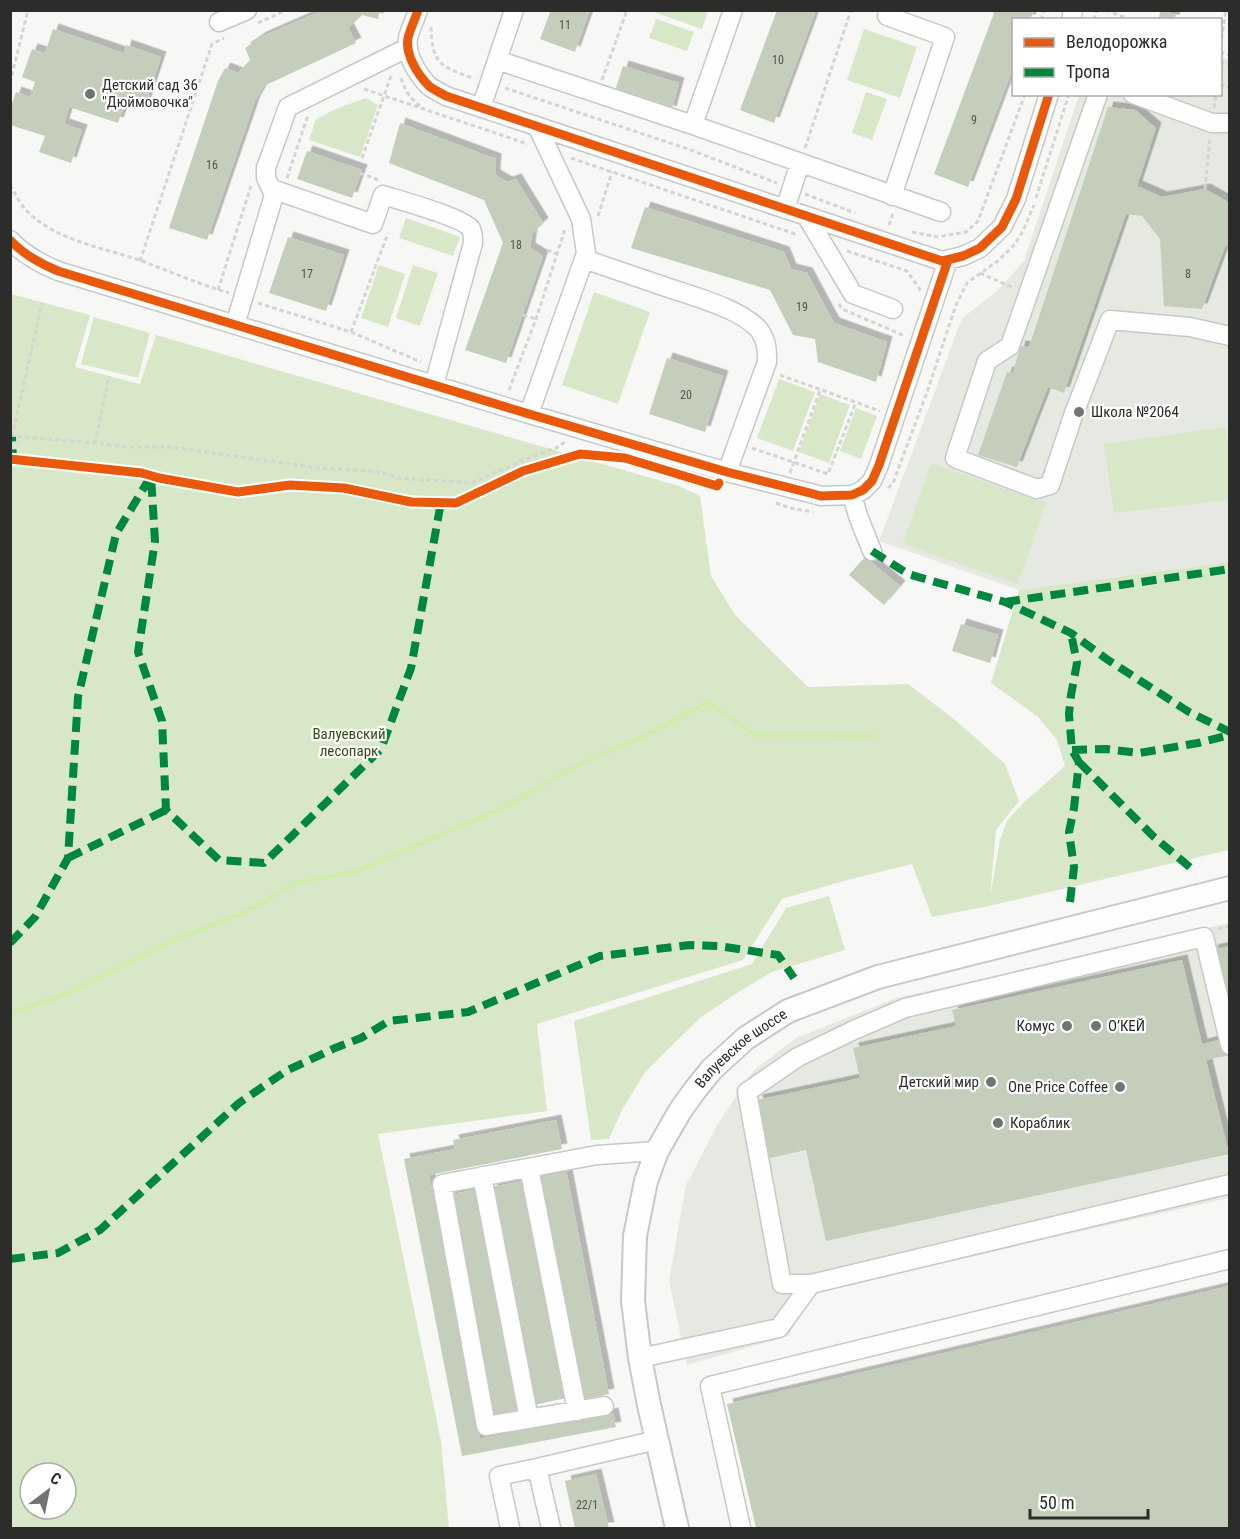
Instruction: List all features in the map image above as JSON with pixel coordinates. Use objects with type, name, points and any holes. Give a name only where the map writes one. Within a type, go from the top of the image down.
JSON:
[{"type":"main road","name":"Валуевское шоссе","points":[[677,1528],[640,1358],[633,1301],[635,1236],[646,1181],[657,1151],[680,1111],[712,1069],[746,1038],[788,1011],[878,977],[1230,888]]},
{"type":"street","points":[[481,108],[514,10]]},
{"type":"street","points":[[693,125],[733,10]]},
{"type":"street","points":[[425,15],[408,39],[407,48],[420,75],[429,86],[446,96],[942,261],[963,256],[980,248],[1002,227],[1016,199],[1048,96]]},
{"type":"street","points":[[887,16],[945,37],[892,196]]},
{"type":"street","points":[[219,22],[251,18]]},
{"type":"street","points":[[407,48],[288,107],[266,168],[266,178],[277,191],[373,224],[383,195],[401,194],[442,208],[471,229],[473,243],[434,385]]},
{"type":"street","points":[[497,60],[693,125],[941,212]]},
{"type":"street","points":[[1097,96],[1010,346],[987,361],[955,458],[1037,489],[1050,485],[1073,416],[1110,320],[1190,327],[1230,336]]},
{"type":"street","points":[[1138,96],[1221,123]]},
{"type":"street","points":[[529,414],[585,253],[581,219],[537,126]]},
{"type":"street","points":[[785,209],[800,163]]},
{"type":"street","points":[[235,325],[277,191]]},
{"type":"street","points":[[807,217],[853,294],[893,309]]},
{"type":"street","points":[[10,240],[45,266],[58,271],[728,472],[818,502],[852,495],[863,490],[872,481],[948,260]]},
{"type":"street","points":[[584,259],[703,300],[745,319],[760,332],[767,345],[767,362],[728,472]]},
{"type":"street","points":[[852,495],[872,552]]},
{"type":"street","points":[[1230,1045],[1204,937],[905,1008],[798,1058],[747,1092],[782,1284],[811,1284],[1230,1184]]},
{"type":"street","points":[[604,1406],[486,1426],[442,1184],[597,1155],[657,1151]]},
{"type":"street","points":[[529,1168],[577,1411]]},
{"type":"street","points":[[482,1176],[530,1419]]},
{"type":"street","points":[[741,1528],[710,1386],[1230,1259]]},
{"type":"street","points":[[640,1358],[779,1328],[811,1284]]},
{"type":"street","points":[[510,1528],[499,1476],[657,1440]]},
{"type":"street","points":[[537,1468],[551,1528]]},
{"type":"path","points":[[10,83],[28,10]]},
{"type":"path","points":[[251,18],[286,10]]},
{"type":"path","points":[[597,93],[627,10]]},
{"type":"path","points":[[800,163],[851,10]]},
{"type":"path","points":[[1106,10],[1126,18]]},
{"type":"path","points":[[1222,39],[1226,10]]},
{"type":"path","points":[[425,15],[431,29],[436,54],[443,66],[451,70]]},
{"type":"path","points":[[140,261],[212,44],[233,35]]},
{"type":"path","points":[[360,87],[427,110]]},
{"type":"path","points":[[362,158],[384,96]]},
{"type":"path","points":[[1204,189],[1221,123],[1216,96]]},
{"type":"path","points":[[277,191],[308,115]]},
{"type":"path","points":[[360,173],[401,194]]},
{"type":"path","points":[[10,185],[25,208],[43,223]]},
{"type":"path","points":[[508,394],[536,319],[566,227]]},
{"type":"path","points":[[351,332],[388,232]]},
{"type":"path","points":[[547,250],[557,254]]},
{"type":"path","points":[[42,303],[11,437],[129,447],[171,447],[318,468],[369,471],[389,474],[397,478],[472,483],[558,447],[567,439]]},
{"type":"path","points":[[523,315],[536,319]]},
{"type":"path","points":[[772,372],[880,411]]},
{"type":"path","points":[[95,443],[109,376]]},
{"type":"path","points":[[789,474],[820,390]]},
{"type":"path","points":[[746,446],[828,474],[856,402]]},
{"type":"path","points":[[514,475],[523,471]]},
{"type":"shaded area","name":"Школа №2064","points":[[1222,57],[1229,60],[1229,562],[1019,590],[879,541],[962,318],[996,292],[1024,261],[1079,96],[1222,96]]},
{"type":"shaded area","points":[[1229,923],[1229,1198],[804,1294],[789,1336],[687,1365],[669,1281],[686,1185],[719,1122],[753,1071],[796,1038],[896,998]]},
{"type":"green space","points":[[708,10],[702,29],[651,11]]},
{"type":"green space","points":[[656,19],[694,32],[687,51],[649,38]]},
{"type":"green space","points":[[864,29],[917,47],[900,98],[847,80]]},
{"type":"green space","points":[[866,92],[887,99],[872,140],[852,133]]},
{"type":"green space","points":[[366,98],[378,105],[360,157],[309,140],[316,119]]},
{"type":"green space","points":[[406,218],[460,237],[453,256],[399,238]]},
{"type":"green space","points":[[379,265],[405,274],[388,327],[361,318]]},
{"type":"green space","points":[[413,265],[438,273],[420,326],[396,318]]},
{"type":"green space","points":[[594,292],[650,312],[618,404],[562,385]]},
{"type":"green space","name":"Валуевский лесопарк","points":[[11,294],[90,315],[75,367],[140,384],[156,335],[679,486],[700,496],[711,576],[735,615],[808,687],[908,684],[954,719],[1005,764],[1019,801],[996,830],[990,897],[1000,840],[1007,821],[1022,804],[1065,766],[1057,740],[1038,717],[991,683],[1019,590],[1229,562],[1229,850],[989,906],[932,917],[912,864],[782,899],[743,960],[537,1024],[547,1111],[378,1134],[441,1441],[449,1528],[11,1528]]},
{"type":"green space","points":[[94,317],[150,333],[138,378],[81,364]]},
{"type":"green space","points":[[779,379],[815,392],[793,451],[757,438]]},
{"type":"green space","points":[[820,394],[850,405],[829,463],[799,452]]},
{"type":"green space","points":[[856,408],[877,416],[861,459],[840,451]]},
{"type":"green space","points":[[1225,427],[1230,460],[1229,500],[1114,513],[1104,444]]},
{"type":"green space","points":[[931,463],[1046,503],[1018,584],[903,544]]},
{"type":"green space","points":[[829,896],[845,950],[772,972],[700,1018],[646,1071],[622,1110],[609,1139],[591,1140],[574,1021],[752,964],[786,908]]},
{"type":"building","points":[[323,10],[380,10],[378,19],[362,15],[348,28],[356,43],[264,86],[255,101],[207,240],[169,228],[218,81],[225,68],[238,73],[250,60],[245,48],[261,37]]},
{"type":"building","points":[[551,10],[590,10],[575,52],[540,39]]},
{"type":"building","points":[[777,10],[816,10],[774,123],[740,110]]},
{"type":"building","points":[[988,10],[1034,10],[1031,18],[1012,18],[1012,70],[968,187],[934,174],[994,13]]},
{"type":"building","points":[[1161,10],[1176,15],[1175,18],[1159,18]]},
{"type":"building","name":"Детский сад 36 \"Дюймовочка\"","points":[[53,29],[124,53],[126,45],[161,57],[145,105],[127,99],[118,123],[69,107],[64,124],[82,130],[71,163],[39,152],[45,136],[10,125],[10,109],[16,92],[30,97],[35,82],[22,77],[32,49],[45,53]]},
{"type":"building","points":[[623,66],[679,83],[671,112],[614,94]]},
{"type":"building","points":[[1108,107],[1135,110],[1156,128],[1137,186],[1162,197],[1205,189],[1230,203],[1230,244],[1225,247],[1202,309],[1164,306],[1160,239],[1142,216],[1126,214],[1064,393],[1048,387],[1017,467],[978,455],[1007,372],[1013,373],[1020,346],[1029,347]]},
{"type":"building","points":[[400,123],[496,159],[495,175],[507,182],[516,179],[543,223],[532,234],[530,248],[543,256],[506,363],[465,350],[503,243],[484,200],[389,163]]},
{"type":"building","points":[[307,151],[362,170],[352,198],[297,179]]},
{"type":"building","points":[[645,207],[784,252],[791,269],[807,273],[834,323],[887,342],[876,382],[818,362],[815,339],[793,335],[770,290],[631,248]]},
{"type":"building","points":[[288,237],[344,255],[326,311],[269,293]]},
{"type":"building","points":[[667,358],[723,376],[705,432],[649,414]]},
{"type":"building","points":[[865,557],[900,586],[884,605],[849,575]]},
{"type":"building","points":[[961,624],[998,635],[990,663],[952,651]]},
{"type":"building","points":[[1230,946],[1230,1022],[1212,950]]},
{"type":"building","points":[[1182,960],[1202,1044],[1230,1037],[1230,1055],[1206,1060],[1229,1154],[826,1241],[806,1150],[770,1158],[757,1100],[860,1078],[853,1048],[956,1026],[952,1010]]},
{"type":"building","points":[[556,1120],[562,1149],[429,1175],[480,1439],[613,1413],[616,1427],[462,1456],[404,1159],[455,1149],[453,1140]]},
{"type":"building","points":[[566,1169],[609,1394],[581,1400],[537,1174]]},
{"type":"building","points":[[524,1181],[566,1398],[534,1405],[491,1187]]},
{"type":"building","points":[[479,1189],[521,1410],[491,1416],[448,1195]]},
{"type":"building","points":[[1230,1286],[1230,1528],[756,1528],[727,1404]]},
{"type":"building","points":[[596,1474],[609,1528],[575,1528],[565,1481]]},
{"type":"waterway","points":[[10,1014],[68,993],[172,941],[249,910],[296,883],[360,870],[502,808],[572,768],[646,735],[708,702],[755,735],[872,736]]},
{"type":"marked path","points":[[11,464],[13,460],[12,437]]},
{"type":"marked path","points":[[10,943],[35,917],[68,858],[78,697],[116,534],[151,476],[155,541],[138,652],[162,721],[166,810],[219,860],[264,863],[381,749],[411,668],[441,502]]},
{"type":"marked path","points":[[872,551],[908,574],[1005,602],[1071,633],[1108,660],[1189,712],[1230,732]]},
{"type":"marked path","points":[[1005,602],[1230,569]]},
{"type":"marked path","points":[[1070,902],[1074,867],[1069,832],[1079,762],[1072,750],[1069,714],[1077,663],[1071,633]]},
{"type":"marked path","points":[[1072,750],[1106,749],[1139,753],[1230,735]]},
{"type":"marked path","points":[[1079,762],[1154,837],[1192,869]]},
{"type":"marked path","points":[[68,858],[166,810]]},
{"type":"marked path","points":[[10,1259],[58,1253],[100,1230],[239,1103],[286,1071],[361,1038],[389,1021],[468,1012],[600,956],[690,945],[719,946],[778,955],[794,978]]},
{"type":"cycle path","points":[[418,10],[408,38],[410,58],[429,86],[446,96],[942,261],[963,256],[980,248],[1002,227],[1016,199],[1048,96]]},
{"type":"cycle path","points":[[10,240],[32,258],[58,271],[529,414],[727,472],[821,496],[852,495],[863,490],[872,481],[948,260]]},
{"type":"cycle path","points":[[10,459],[142,473],[238,492],[290,485],[344,488],[411,502],[456,503],[523,471],[580,454],[625,458],[717,486],[719,483]]},
{"type":"place","name":"Детский сад 36 \"Дюймовочка\"","points":[[90,94]]},
{"type":"place","name":"Школа №2064","points":[[1079,412]]},
{"type":"place","name":"Комус","points":[[1067,1026]]},
{"type":"place","name":"О’КЕЙ","points":[[1096,1026]]},
{"type":"place","name":"Детский мир","points":[[991,1082]]},
{"type":"place","name":"One Price Coffee","points":[[1120,1087]]},
{"type":"place","name":"Кораблик","points":[[998,1123]]}]
